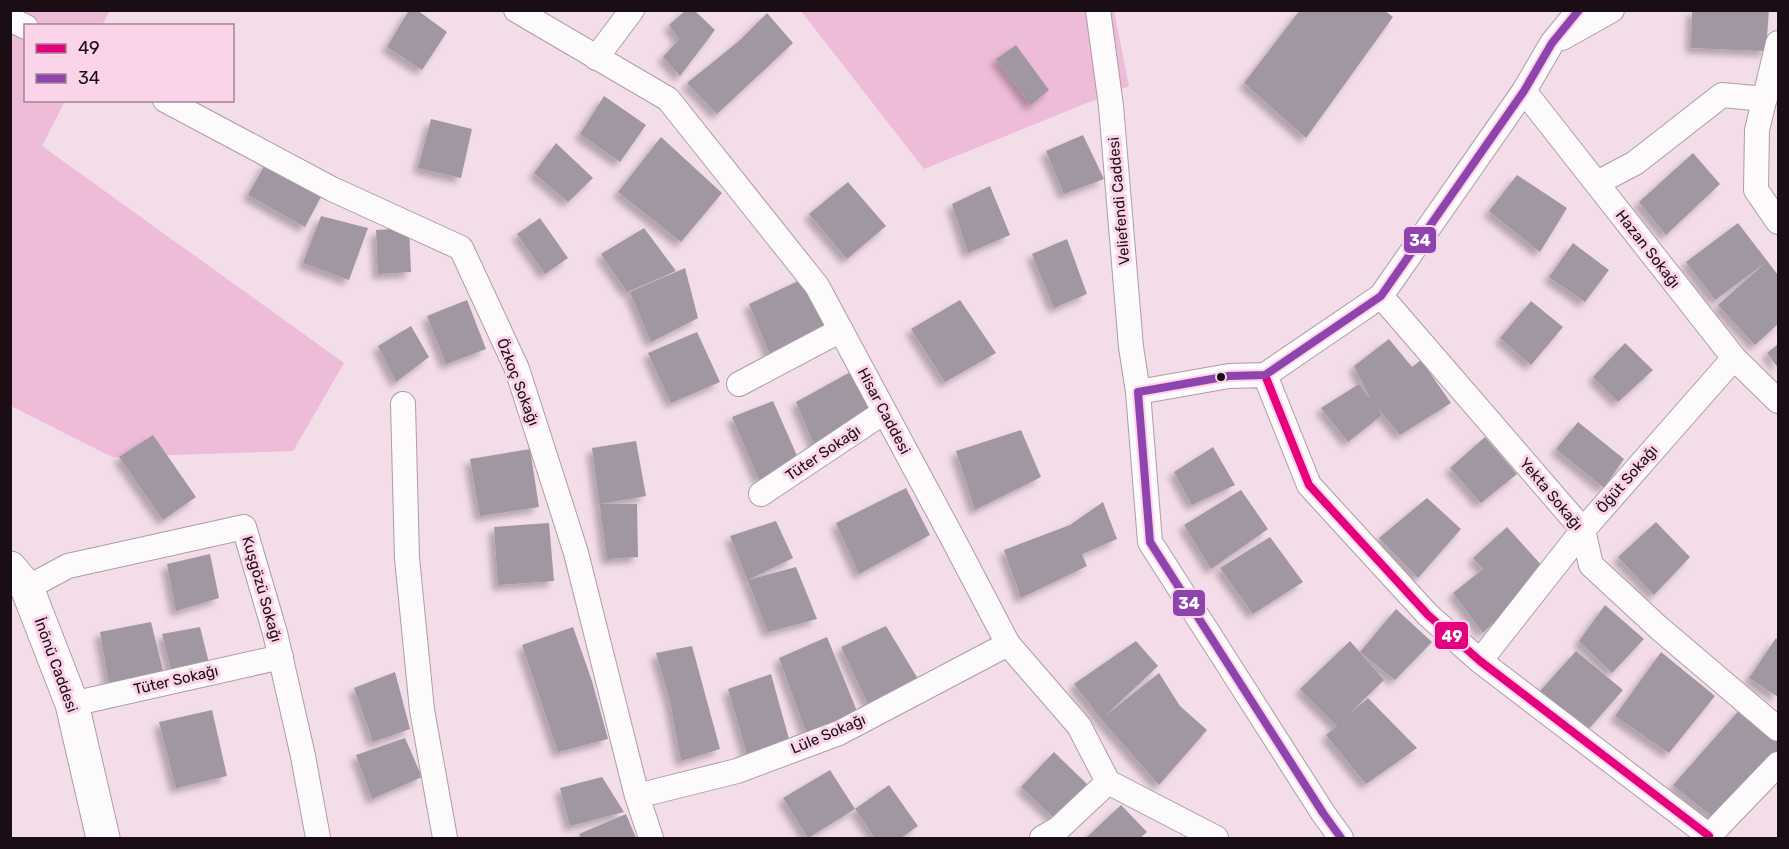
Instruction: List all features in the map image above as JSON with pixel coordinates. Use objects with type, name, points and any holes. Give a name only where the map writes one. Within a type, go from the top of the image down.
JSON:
[{"type":"main road","name":"İnönü Caddesi","points":[[19,578],[72,704],[103,838]]},
{"type":"street","name":"Hisar Caddesi","points":[[516,10],[668,99],[817,286],[1008,644],[1079,726],[1108,782]]},
{"type":"street","points":[[596,58],[632,10]]},
{"type":"street","name":"Veliefendi Caddesi","points":[[1098,10],[1111,106],[1150,542],[1341,838]]},
{"type":"street","points":[[1138,392],[1229,376],[1264,375],[1381,296],[1524,91],[1552,43],[1579,10]]},
{"type":"street","points":[[1552,43],[1612,10]]},
{"type":"street","points":[[10,19],[24,26]]},
{"type":"street","points":[[1779,43],[1757,130],[1756,190],[1779,222]]},
{"type":"street","name":"Hazan Sokağı","points":[[1524,91],[1734,358],[1779,401]]},
{"type":"street","points":[[1597,183],[1635,163],[1722,94],[1765,99]]},
{"type":"street","name":"Özkoç Sokağı","points":[[169,102],[333,189],[461,248],[517,369],[556,490],[576,553],[637,796],[651,838]]},
{"type":"street","name":"Yekta Sokağı","points":[[1381,296],[1583,530],[1591,565],[1659,628],[1779,729]]},
{"type":"street","points":[[739,384],[841,330]]},
{"type":"street","name":"Öğüt Sokağı","points":[[1480,661],[1583,530],[1734,358]]},
{"type":"street","points":[[1264,375],[1309,485],[1428,615],[1480,661],[1708,837],[1779,764]]},
{"type":"street","points":[[403,404],[407,558],[422,710],[445,838]]},
{"type":"street","name":"Tüter Sokağı","points":[[761,494],[885,412]]},
{"type":"street","name":"Kuşgözü Sokağı","points":[[19,578],[244,527],[281,657],[318,838]]},
{"type":"street","name":"Lüle Sokağı","points":[[637,796],[737,771],[839,733],[1008,644]]},
{"type":"street","name":"Tüter Sokağı","points":[[72,704],[281,657]]},
{"type":"street","points":[[1042,838],[1059,828],[1108,782],[1185,824],[1216,838]]},
{"type":"shaded area","points":[[10,11],[110,11],[103,24],[24,24],[24,102],[64,102],[42,146],[344,363],[293,451],[112,457],[11,406]]},
{"type":"shaded area","points":[[801,11],[1114,11],[1129,86],[924,169]]},
{"type":"building","points":[[409,10],[417,10],[447,32],[422,70],[387,47]]},
{"type":"building","points":[[686,10],[694,10],[715,30],[680,76],[663,57],[679,39],[669,25]]},
{"type":"building","points":[[1300,10],[1384,10],[1393,17],[1306,138],[1244,83]]},
{"type":"building","points":[[1692,10],[1769,10],[1766,51],[1691,48]]},
{"type":"building","points":[[767,13],[793,43],[717,114],[687,83],[739,41]]},
{"type":"building","points":[[1016,45],[1049,90],[1031,105],[996,59]]},
{"type":"building","points":[[604,96],[646,125],[620,162],[580,134]]},
{"type":"building","points":[[431,119],[472,129],[461,178],[418,168]]},
{"type":"building","points":[[1083,135],[1104,179],[1064,194],[1046,151]]},
{"type":"building","points":[[661,137],[722,193],[681,242],[618,192]]},
{"type":"building","points":[[556,143],[593,178],[568,202],[534,173]]},
{"type":"building","points":[[1693,153],[1720,184],[1666,235],[1639,202]]},
{"type":"building","points":[[267,161],[323,193],[305,227],[248,195]]},
{"type":"building","points":[[1517,175],[1567,208],[1540,252],[1489,211]]},
{"type":"building","points":[[848,182],[886,226],[847,259],[809,214]]},
{"type":"building","points":[[990,186],[1010,235],[968,253],[952,204]]},
{"type":"building","points":[[321,216],[368,228],[349,280],[303,263]]},
{"type":"building","points":[[540,218],[568,258],[545,274],[517,234]]},
{"type":"building","points":[[1738,223],[1778,275],[1778,324],[1755,345],[1718,305],[1765,263],[1715,300],[1686,262]]},
{"type":"building","points":[[409,228],[411,272],[378,274],[376,230]]},
{"type":"building","points":[[644,228],[676,271],[627,292],[601,254]]},
{"type":"building","points":[[1067,239],[1087,294],[1054,308],[1032,254]]},
{"type":"building","points":[[1573,243],[1609,270],[1585,302],[1549,277]]},
{"type":"building","points":[[685,268],[698,318],[651,342],[630,292]]},
{"type":"building","points":[[809,276],[830,327],[771,357],[749,304]]},
{"type":"building","points":[[467,300],[486,349],[446,364],[427,316]]},
{"type":"building","points":[[960,300],[996,353],[945,382],[911,329]]},
{"type":"building","points":[[1531,301],[1563,327],[1531,365],[1500,338]]},
{"type":"building","points":[[411,326],[429,357],[396,382],[378,346]]},
{"type":"building","points":[[697,332],[720,382],[671,403],[648,353]]},
{"type":"building","points":[[1389,339],[1412,367],[1421,360],[1451,403],[1400,435],[1377,407],[1382,415],[1348,442],[1321,408],[1359,384],[1371,400],[1354,366]]},
{"type":"building","points":[[1625,343],[1653,370],[1618,402],[1593,377]]},
{"type":"building","points":[[1778,344],[1778,368],[1767,353]]},
{"type":"building","points":[[854,370],[884,412],[816,449],[796,402]]},
{"type":"building","points":[[773,401],[798,458],[759,480],[732,417]]},
{"type":"building","points":[[1578,422],[1624,459],[1604,488],[1556,449]]},
{"type":"building","points":[[1021,430],[1041,477],[975,510],[956,451]]},
{"type":"building","points":[[153,435],[196,497],[163,520],[119,457]]},
{"type":"building","points":[[1485,437],[1517,474],[1481,503],[1450,468]]},
{"type":"building","points":[[636,441],[646,496],[600,504],[637,504],[638,557],[607,559],[592,448]]},
{"type":"building","points":[[1213,447],[1235,485],[1192,505],[1174,472]]},
{"type":"building","points":[[530,449],[539,507],[480,516],[470,459]]},
{"type":"building","points":[[906,488],[930,535],[859,574],[836,523]]},
{"type":"building","points":[[1241,490],[1268,529],[1211,569],[1184,525]]},
{"type":"building","points":[[1427,498],[1461,529],[1418,578],[1379,538]]},
{"type":"building","points":[[1103,502],[1117,539],[1082,554],[1087,566],[1021,598],[1004,550],[1070,525]]},
{"type":"building","points":[[776,521],[793,558],[748,580],[796,567],[817,619],[768,632],[730,536]]},
{"type":"building","points":[[1656,522],[1690,557],[1654,595],[1618,557]]},
{"type":"building","points":[[549,523],[554,581],[498,585],[494,527]]},
{"type":"building","points":[[1507,527],[1544,568],[1515,602],[1483,633],[1453,593],[1483,569],[1473,558]]},
{"type":"building","points":[[1270,537],[1303,582],[1253,614],[1220,568]]},
{"type":"building","points":[[210,554],[219,598],[176,611],[167,564]]},
{"type":"building","points":[[1605,605],[1644,639],[1612,673],[1579,641]]},
{"type":"building","points":[[1396,609],[1432,642],[1395,680],[1360,652]]},
{"type":"building","points":[[151,622],[165,679],[111,695],[100,632]]},
{"type":"building","points":[[886,626],[918,679],[869,706],[841,647]]},
{"type":"building","points":[[200,627],[210,667],[173,677],[162,634]]},
{"type":"building","points":[[573,627],[592,681],[608,739],[558,752],[522,645]]},
{"type":"building","points":[[827,637],[861,721],[810,743],[779,658]]},
{"type":"building","points":[[1776,638],[1778,641],[1778,697],[1749,678]]},
{"type":"building","points":[[1136,641],[1158,666],[1105,716],[1159,673],[1180,706],[1207,730],[1159,785],[1101,719],[1074,684]]},
{"type":"building","points":[[1350,641],[1384,680],[1347,716],[1368,698],[1417,748],[1366,784],[1326,735],[1337,726],[1300,689]]},
{"type":"building","points":[[692,646],[720,749],[681,761],[670,701],[656,653]]},
{"type":"building","points":[[1576,651],[1623,690],[1586,732],[1540,691]]},
{"type":"building","points":[[1661,652],[1715,696],[1669,753],[1615,716]]},
{"type":"building","points":[[395,672],[410,729],[373,742],[354,688]]},
{"type":"building","points":[[771,674],[789,739],[748,758],[728,689]]},
{"type":"building","points":[[1742,707],[1778,742],[1778,761],[1715,819],[1673,785]]},
{"type":"building","points":[[212,710],[227,776],[176,788],[159,722]]},
{"type":"building","points":[[405,738],[422,777],[372,799],[356,755]]},
{"type":"building","points":[[1054,752],[1087,784],[1054,818],[1021,787]]},
{"type":"building","points":[[830,770],[855,809],[808,838],[783,798]]},
{"type":"building","points":[[602,777],[624,812],[570,826],[560,788]]},
{"type":"building","points":[[889,785],[918,826],[901,838],[875,838],[855,809]]},
{"type":"building","points":[[1121,805],[1147,832],[1140,838],[1086,838]]},
{"type":"building","points":[[626,814],[636,838],[581,838],[579,834]]},
{"type":"transit line","name":"34","points":[[1341,838],[1150,542],[1138,392],[1229,376],[1265,375],[1381,296],[1524,91],[1552,43],[1579,10]]},
{"type":"transit line","name":"49","points":[[1265,375],[1309,485],[1428,615],[1480,661],[1709,836]]}]
